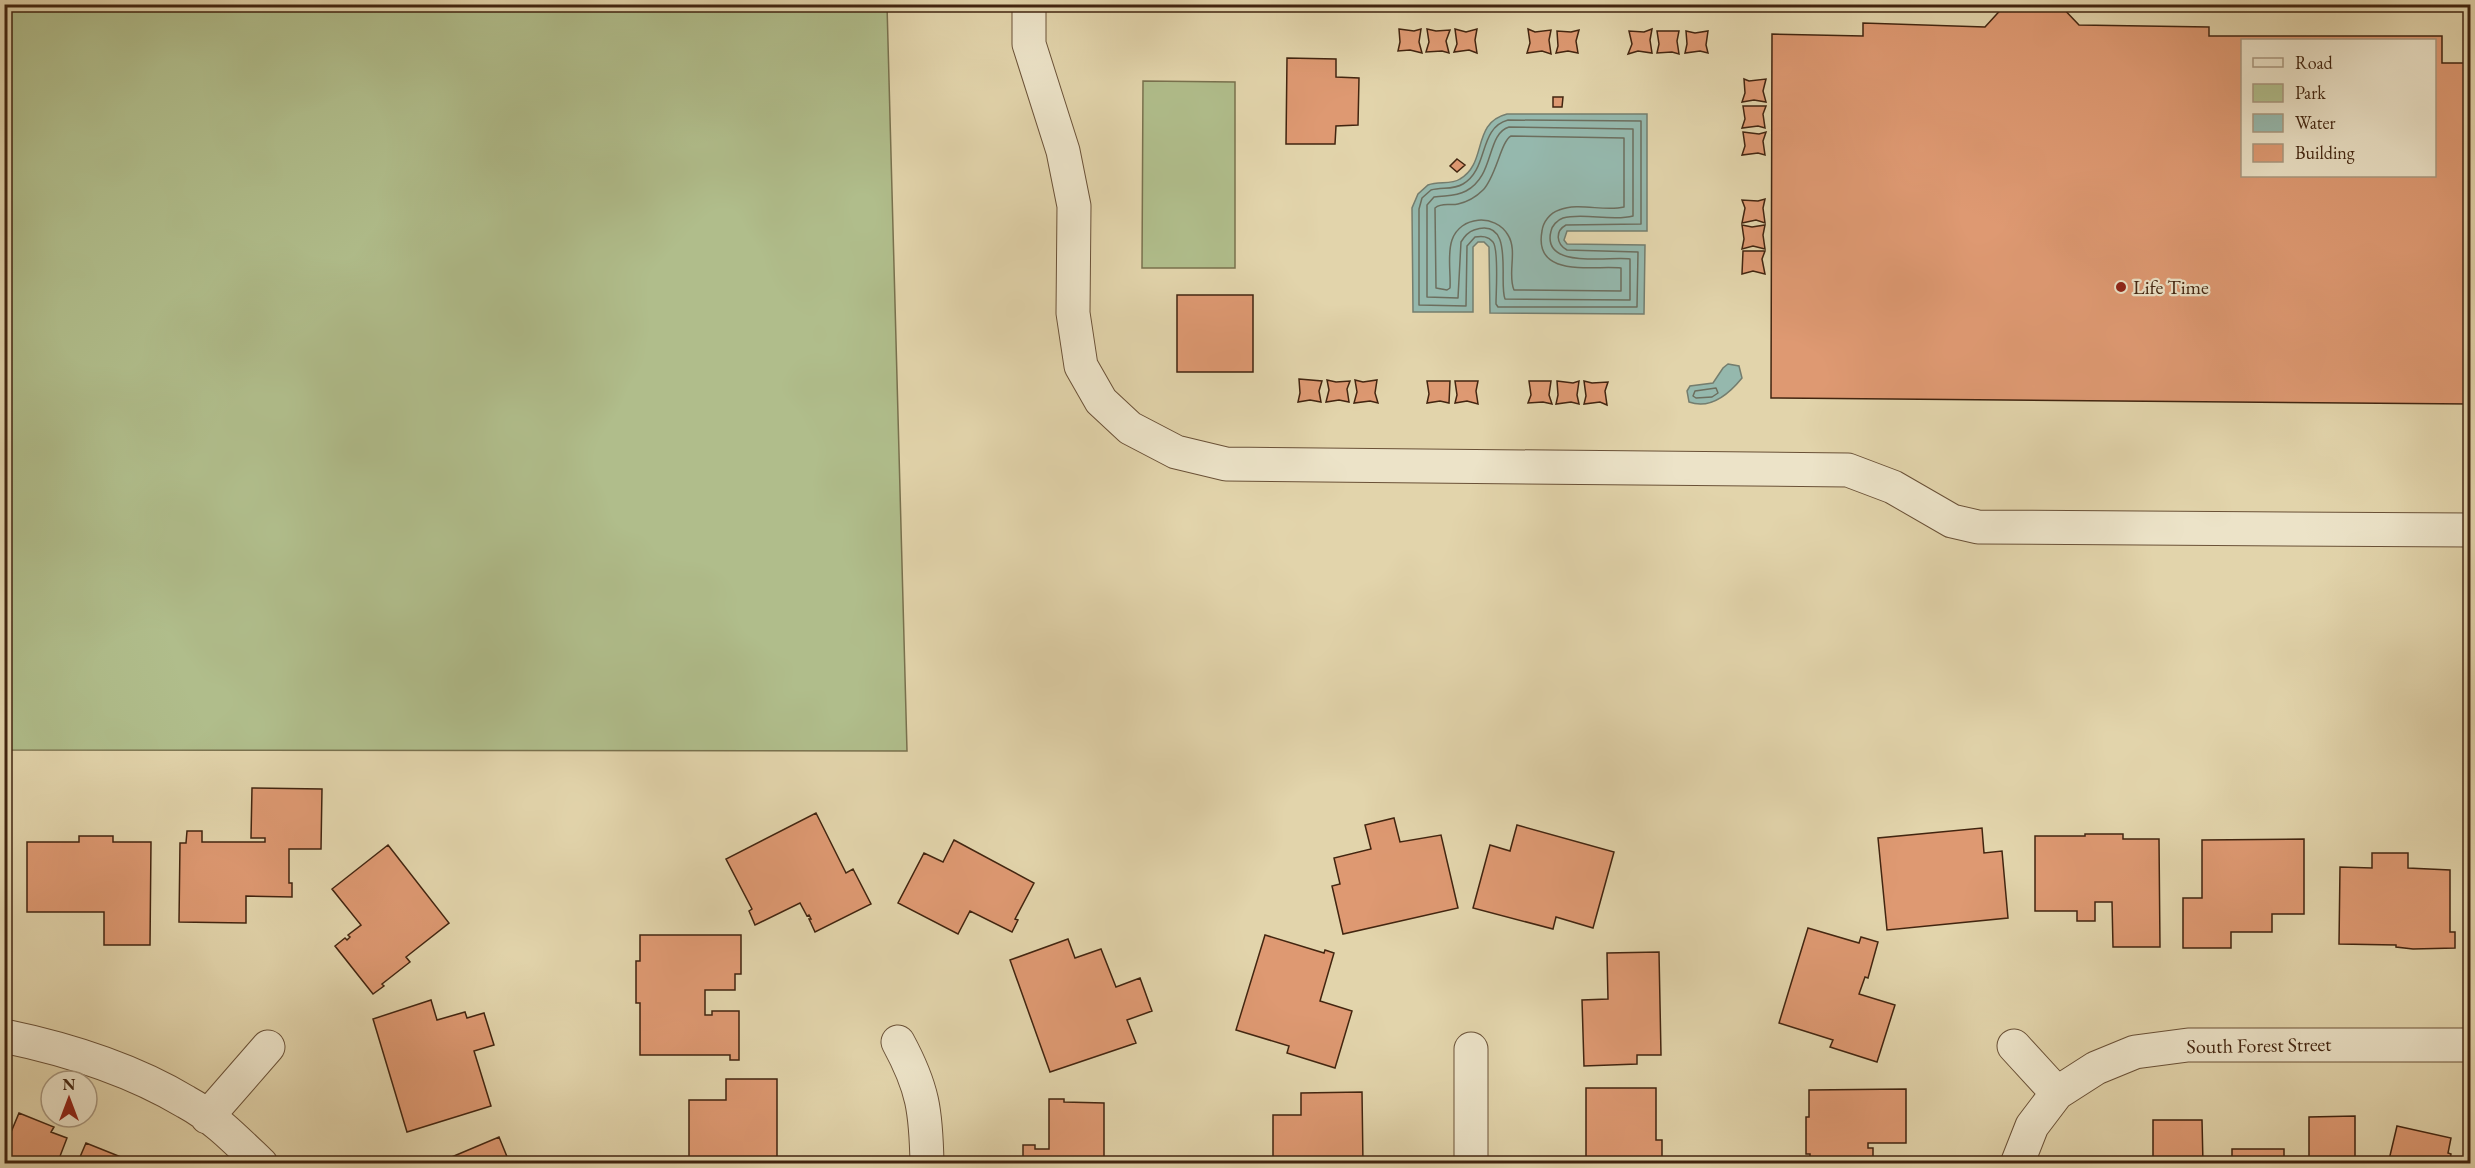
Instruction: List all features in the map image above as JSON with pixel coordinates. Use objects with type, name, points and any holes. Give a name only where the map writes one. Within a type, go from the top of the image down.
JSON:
[{"type":"street","points":[[1029,4],[1029,44],[1064,151],[1074,206],[1073,313],[1081,366],[1101,401],[1130,428],[1176,452],[1226,464],[1848,470],[1893,487],[1952,521],[1978,527],[2470,530]]},
{"type":"street","points":[[4,1036],[52,1046],[132,1074],[188,1102],[261,1164]]},
{"type":"street","points":[[898,1042],[911,1065],[920,1089],[927,1127],[927,1164]]},
{"type":"street","name":"South Forest Street","points":[[2017,1164],[2032,1125],[2057,1093],[2096,1068],[2135,1052],[2187,1045],[2470,1045]]},
{"type":"street","points":[[2014,1046],[2057,1093]]},
{"type":"street","points":[[207,1117],[268,1047]]},
{"type":"street","points":[[1471,1164],[1472,1049]]},
{"type":"green space","points":[[5,4],[887,5],[907,751],[5,750]]},
{"type":"green space","points":[[1143,81],[1235,82],[1235,268],[1142,268]]},
{"type":"water","points":[[1507,114],[1647,114],[1647,231],[1567,231],[1564,240],[1567,244],[1645,245],[1644,314],[1490,313],[1489,247],[1484,242],[1478,242],[1473,247],[1473,312],[1413,312],[1412,208],[1418,194],[1428,185],[1456,181],[1469,172],[1488,126]]},
{"type":"water","points":[[1728,364],[1739,366],[1742,378],[1731,390],[1719,399],[1705,404],[1689,402],[1687,391],[1690,386],[1713,383]]},
{"type":"building","name":"Life Time","points":[[2006,4],[2059,4],[2079,25],[2209,27],[2209,36],[2442,36],[2442,63],[2470,63],[2470,404],[1771,398],[1772,34],[1863,36],[1863,23],[1985,27]]},
{"type":"building","points":[[1399,29],[1414,31],[1421,29],[1419,42],[1422,53],[1410,50],[1398,51]]},
{"type":"building","points":[[1427,29],[1450,30],[1446,41],[1449,53],[1426,52],[1429,42]]},
{"type":"building","points":[[1455,29],[1466,32],[1477,29],[1475,40],[1477,53],[1469,50],[1454,52],[1457,44]]},
{"type":"building","points":[[1528,29],[1535,32],[1551,30],[1549,40],[1551,54],[1542,51],[1527,53],[1530,43]]},
{"type":"building","points":[[1652,29],[1650,40],[1652,53],[1638,51],[1628,54],[1632,44],[1629,31],[1644,32]]},
{"type":"building","points":[[1579,30],[1576,41],[1578,53],[1568,51],[1556,53],[1557,31]]},
{"type":"building","points":[[1657,31],[1679,31],[1677,41],[1679,54],[1657,53],[1659,44]]},
{"type":"building","points":[[1686,31],[1695,33],[1708,31],[1706,45],[1708,53],[1700,51],[1685,53]]},
{"type":"building","points":[[1287,58],[1336,59],[1336,77],[1359,78],[1358,125],[1336,126],[1335,144],[1286,144]]},
{"type":"building","points":[[1744,79],[1749,81],[1766,79],[1763,91],[1766,102],[1754,100],[1742,102],[1745,93]]},
{"type":"building","points":[[1553,97],[1563,97],[1562,107],[1553,107]]},
{"type":"building","points":[[1743,106],[1766,106],[1763,114],[1765,128],[1758,126],[1742,128],[1745,119]]},
{"type":"building","points":[[1743,132],[1759,134],[1766,132],[1763,141],[1765,155],[1758,153],[1742,155],[1745,146]]},
{"type":"building","points":[[1457,159],[1465,165],[1457,172],[1450,166]]},
{"type":"building","points":[[1765,199],[1763,208],[1765,223],[1756,220],[1742,223],[1745,208],[1742,200]]},
{"type":"building","points":[[1742,225],[1752,227],[1765,225],[1763,235],[1765,249],[1753,246],[1742,249],[1744,239]]},
{"type":"building","points":[[1743,251],[1765,251],[1762,259],[1765,274],[1753,271],[1742,274]]},
{"type":"building","points":[[1177,295],[1253,295],[1253,372],[1177,372]]},
{"type":"building","points":[[1299,379],[1322,381],[1319,391],[1321,402],[1310,400],[1298,402]]},
{"type":"building","points":[[1327,380],[1350,381],[1347,389],[1349,402],[1339,400],[1326,402],[1329,390]]},
{"type":"building","points":[[1355,380],[1363,382],[1377,380],[1375,393],[1378,403],[1370,401],[1354,403],[1357,392]]},
{"type":"building","points":[[1427,381],[1450,381],[1449,403],[1440,401],[1427,403],[1429,394]]},
{"type":"building","points":[[1455,381],[1478,381],[1476,391],[1478,404],[1467,401],[1455,403],[1457,395]]},
{"type":"building","points":[[1529,381],[1551,381],[1549,395],[1552,404],[1528,403],[1531,395]]},
{"type":"building","points":[[1557,381],[1573,383],[1579,381],[1577,395],[1579,404],[1571,402],[1556,404]]},
{"type":"building","points":[[1584,381],[1608,382],[1605,391],[1607,405],[1600,402],[1584,404],[1586,396]]},
{"type":"building","points":[[252,788],[322,789],[321,849],[289,849],[289,883],[292,883],[292,897],[246,896],[246,923],[179,922],[180,843],[186,843],[187,831],[202,831],[202,842],[265,842],[265,838],[251,838]]},
{"type":"building","points":[[816,813],[846,873],[853,869],[871,904],[815,932],[809,915],[807,916],[800,903],[755,925],[749,911],[752,909],[726,859]]},
{"type":"building","points":[[1394,818],[1400,842],[1441,835],[1458,908],[1343,934],[1332,886],[1340,884],[1334,858],[1371,849],[1365,825]]},
{"type":"building","points":[[1517,825],[1614,852],[1593,928],[1556,917],[1553,929],[1473,908],[1490,845],[1510,851]]},
{"type":"building","points":[[1982,828],[1984,853],[2002,851],[2008,918],[1887,930],[1878,838]]},
{"type":"building","points":[[2085,834],[2123,834],[2123,839],[2159,839],[2160,947],[2113,947],[2112,902],[2095,902],[2095,921],[2077,921],[2077,911],[2035,911],[2035,836],[2085,836]]},
{"type":"building","points":[[79,836],[113,836],[113,842],[151,842],[150,945],[104,945],[104,912],[27,912],[27,842],[79,842]]},
{"type":"building","points":[[2304,839],[2304,914],[2272,914],[2272,932],[2231,932],[2231,948],[2183,948],[2183,898],[2202,898],[2202,840]]},
{"type":"building","points":[[954,840],[1034,883],[1015,919],[1018,920],[1012,932],[970,911],[958,934],[898,903],[924,853],[943,862]]},
{"type":"building","points":[[388,845],[449,923],[406,957],[410,962],[373,994],[335,946],[345,938],[347,940],[350,937],[348,935],[361,925],[332,889]]},
{"type":"building","points":[[2372,853],[2408,853],[2408,868],[2450,870],[2450,932],[2455,932],[2455,948],[2413,949],[2396,947],[2396,945],[2339,944],[2340,867],[2372,868]]},
{"type":"building","points":[[1808,928],[1859,943],[1861,937],[1878,942],[1868,978],[1865,977],[1859,994],[1895,1005],[1877,1062],[1830,1047],[1833,1040],[1779,1023]]},
{"type":"building","points":[[640,935],[741,935],[741,974],[735,974],[735,990],[705,990],[705,1015],[712,1015],[712,1011],[739,1011],[739,1060],[730,1060],[730,1055],[640,1055],[640,1003],[636,1003],[636,961],[640,961]]},
{"type":"building","points":[[1265,935],[1324,953],[1325,950],[1334,953],[1320,1001],[1352,1011],[1335,1068],[1287,1053],[1289,1046],[1236,1030]]},
{"type":"building","points":[[1068,939],[1075,958],[1101,949],[1116,987],[1140,978],[1152,1011],[1127,1020],[1136,1043],[1050,1072],[1010,960]]},
{"type":"building","points":[[1659,952],[1661,1055],[1637,1055],[1637,1064],[1584,1066],[1582,1000],[1608,999],[1607,953]]},
{"type":"building","points":[[431,1000],[437,1020],[465,1012],[467,1018],[484,1013],[494,1045],[474,1051],[491,1106],[407,1132],[373,1019]]},
{"type":"building","points":[[726,1079],[777,1079],[777,1164],[689,1164],[689,1100],[726,1100]]},
{"type":"building","points":[[1586,1088],[1656,1088],[1656,1140],[1662,1140],[1662,1164],[1586,1164]]},
{"type":"building","points":[[1906,1089],[1906,1143],[1868,1143],[1868,1148],[1873,1148],[1873,1164],[1810,1164],[1810,1154],[1806,1154],[1809,1090]]},
{"type":"building","points":[[1362,1092],[1363,1164],[1273,1164],[1273,1115],[1301,1115],[1301,1093]]},
{"type":"building","points":[[1049,1099],[1064,1099],[1064,1102],[1104,1103],[1104,1164],[1023,1164],[1023,1145],[1035,1145],[1035,1149],[1049,1149]]},
{"type":"building","points":[[19,1113],[39,1121],[39,1129],[53,1129],[51,1132],[67,1138],[57,1164],[4,1164],[4,1149]]},
{"type":"building","points":[[2355,1116],[2355,1164],[2232,1164],[2232,1149],[2284,1149],[2284,1160],[2309,1160],[2309,1117]]},
{"type":"building","points":[[2153,1120],[2202,1120],[2203,1164],[2134,1164],[2134,1159],[2153,1159]]},
{"type":"building","points":[[2397,1126],[2451,1138],[2448,1153],[2451,1154],[2449,1164],[2388,1164]]},
{"type":"building","points":[[499,1137],[510,1164],[435,1164]]},
{"type":"building","points":[[86,1143],[136,1163],[136,1164],[77,1164]]},
{"type":"place","name":"Life Time","points":[[2121,287]]}]
